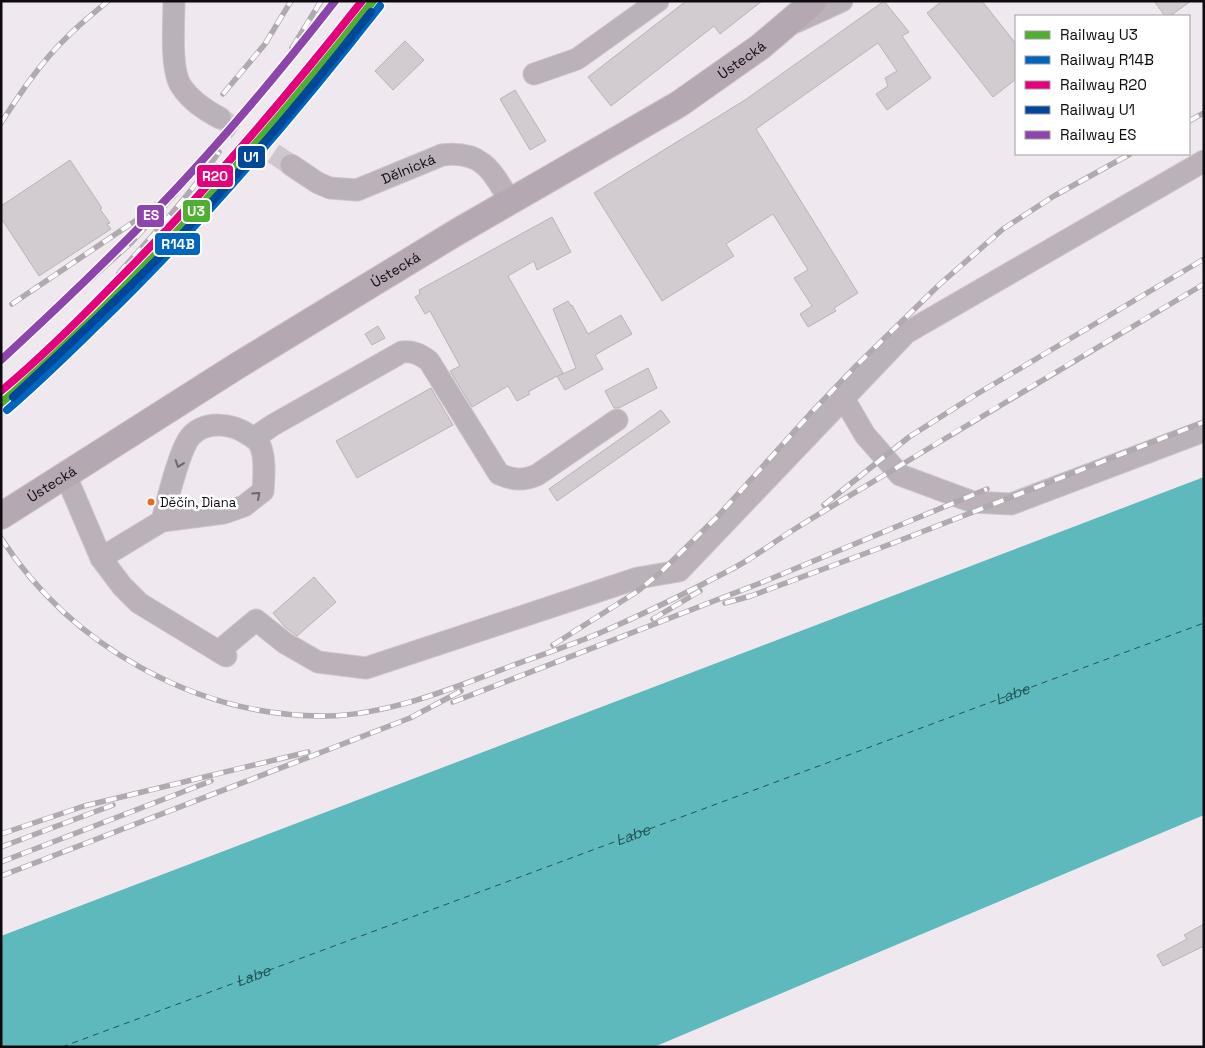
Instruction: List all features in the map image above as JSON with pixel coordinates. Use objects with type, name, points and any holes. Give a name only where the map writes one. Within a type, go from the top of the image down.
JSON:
[{"type":"main road","name":"Ústecká","points":[[3,515],[246,361],[510,201],[679,104],[752,53],[788,24],[810,3]]},
{"type":"street","points":[[174,1],[175,60],[180,85],[202,108],[220,118]]},
{"type":"street","points":[[534,74],[577,59],[658,1]]},
{"type":"street","name":"Ústecká","points":[[788,24],[819,13],[842,1]]},
{"type":"street","name":"Dělnická","points":[[291,165],[318,183],[330,188],[357,190],[442,155],[456,153],[479,160],[491,170],[510,201]]},
{"type":"street","points":[[66,476],[101,558],[122,586],[139,603],[223,653],[256,620],[285,643],[318,662],[366,668],[638,578],[678,571],[906,333],[1204,161]]},
{"type":"street","points":[[254,438],[273,425],[402,352],[411,351],[429,361],[498,474],[512,479],[526,480],[537,475],[617,420]]},
{"type":"street","points":[[844,399],[865,435],[900,474],[973,502],[1010,504],[1204,431]]},
{"type":"street","points":[[101,558],[162,520],[224,513],[244,506],[263,490],[265,463],[259,442],[239,428],[218,425],[203,427],[190,438],[180,458],[162,520]]},
{"type":"water","name":"Labe","points":[[1204,477],[1204,815],[654,1047],[1,1047],[1,936]]},
{"type":"building","points":[[686,1],[762,1],[720,34],[714,26],[611,106],[588,77]]},
{"type":"building","points":[[884,1],[909,32],[902,36],[931,78],[887,110],[876,94],[888,86],[885,78],[897,71],[878,43],[756,129],[858,293],[834,308],[836,311],[808,327],[800,314],[812,306],[794,278],[808,270],[773,214],[726,244],[734,256],[662,301],[594,193],[745,100]]},
{"type":"building","points":[[942,1],[982,1],[1015,43],[1015,80],[993,97],[927,13]]},
{"type":"building","points":[[1154,1],[1191,1],[1171,15],[1164,15]]},
{"type":"building","points":[[405,41],[424,60],[393,90],[375,71]]},
{"type":"building","points":[[515,90],[546,141],[530,150],[500,99]]},
{"type":"building","points":[[70,160],[102,208],[100,209],[110,223],[107,224],[111,229],[39,276],[1,218],[1,206]]},
{"type":"building","points":[[552,217],[571,252],[537,270],[534,261],[508,276],[563,373],[558,376],[576,368],[553,309],[568,301],[588,334],[621,315],[632,334],[595,355],[603,369],[565,390],[557,376],[528,392],[530,394],[517,401],[508,386],[472,407],[450,371],[460,366],[430,311],[425,314],[415,297],[420,294],[419,290]]},
{"type":"building","points":[[378,326],[385,338],[372,345],[365,334]]},
{"type":"building","points":[[648,368],[657,388],[619,408],[614,408],[605,391]]},
{"type":"building","points":[[431,388],[453,425],[357,478],[336,441]]},
{"type":"building","points":[[661,410],[670,422],[557,501],[549,489]]},
{"type":"building","points":[[314,577],[336,602],[297,636],[285,627],[273,613]]},
{"type":"building","points":[[1204,924],[1204,946],[1163,966],[1157,955],[1187,939],[1184,935]]},
{"type":"ferry route","points":[[62,1047],[1204,623]]},
{"type":"tunnel","points":[[220,118],[291,165]]},
{"type":"railway","points":[[1,123],[40,67],[72,32],[108,1]]},
{"type":"railway","points":[[223,94],[265,44],[291,1]]},
{"type":"railway","points":[[292,48],[321,1]]},
{"type":"railway","points":[[22,341],[132,242],[187,181],[303,43]]},
{"type":"railway","points":[[1190,120],[1204,113]]},
{"type":"railway","points":[[119,273],[183,199],[219,152]]},
{"type":"railway","points":[[553,645],[638,591],[661,572],[718,516],[857,365],[939,285],[1003,229],[1054,196],[1128,155]]},
{"type":"railway","points":[[12,304],[160,202]]},
{"type":"railway","points":[[824,505],[909,437],[972,397],[1204,259]]},
{"type":"railway","points":[[1,538],[30,577],[63,612],[101,642],[141,668],[185,689],[231,704],[278,713],[326,716],[373,711],[397,706],[444,691],[602,632],[668,602],[747,561],[790,532],[1204,284]]},
{"type":"railway","points":[[725,603],[751,596],[896,542],[1204,422]]},
{"type":"railway","points":[[453,702],[763,582],[987,489]]},
{"type":"railway","points":[[653,619],[700,591]]},
{"type":"railway","points":[[1,876],[410,718],[461,691]]},
{"type":"railway","points":[[1,834],[84,806],[308,752]]},
{"type":"railway","points":[[1,862],[211,781]]},
{"type":"railway","points":[[1,847],[113,805]]},
{"type":"rail line","name":"ES","points":[[1,360],[98,269],[178,187],[248,109],[335,1]]},
{"type":"rail line","name":"R20","points":[[1,391],[73,325],[179,216],[273,111],[362,1]]},
{"type":"rail line","name":"U3","points":[[1,403],[98,313],[171,239],[308,82],[373,1]]},
{"type":"rail line","name":"R14B","points":[[7,410],[104,319],[177,245],[315,88],[380,6]]},
{"type":"rail line","name":"U1","points":[[13,397],[120,296],[182,234],[279,125],[371,12]]},
{"type":"place","name":"Děčín, Diana","points":[[151,502]]}]
